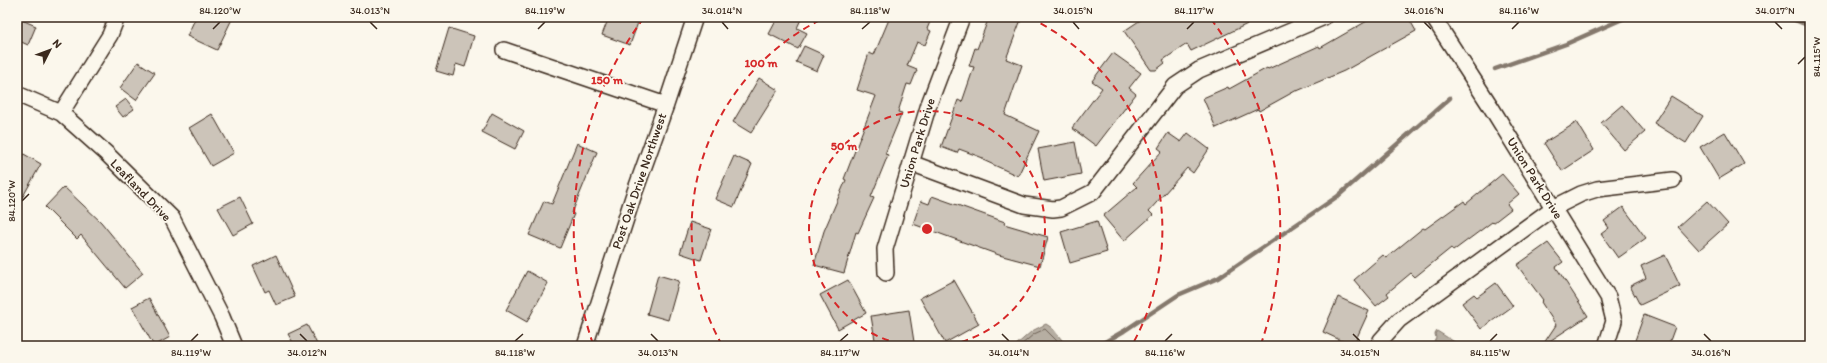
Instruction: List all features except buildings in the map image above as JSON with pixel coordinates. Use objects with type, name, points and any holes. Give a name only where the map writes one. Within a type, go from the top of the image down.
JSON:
[{"type":"street","points":[[61,113],[110,34],[117,17]]},
{"type":"street","name":"Post Oak Drive Northwest","points":[[585,346],[633,197],[666,105],[694,17]]},
{"type":"street","name":"Union Park Drive","points":[[886,272],[885,249],[929,104],[962,17]]},
{"type":"street","points":[[911,163],[1024,205],[1053,209],[1061,208],[1093,192],[1113,169],[1175,86],[1199,70],[1324,17]]},
{"type":"street","name":"Union Park Drive","points":[[1433,17],[1608,297],[1614,321],[1606,346]]},
{"type":"street","points":[[504,50],[666,105]]},
{"type":"street","name":"Leafland Drive","points":[[17,94],[61,113],[106,153],[172,218],[222,317],[234,346]]},
{"type":"street","points":[[1378,346],[1381,340],[1399,320],[1553,208],[1580,194],[1597,189],[1672,180]]},
{"type":"water","points":[[1046,324],[1052,328],[1067,346],[1015,346],[1032,331]]},
{"type":"water","points":[[1437,331],[1461,346],[1432,346],[1436,338],[1435,334]]},
{"type":"waterway","points":[[1495,69],[1566,44],[1627,17]]},
{"type":"waterway","points":[[1787,17],[1810,26]]},
{"type":"waterway","points":[[1098,346],[1124,331],[1178,295],[1218,278],[1338,196],[1450,98]]}]
